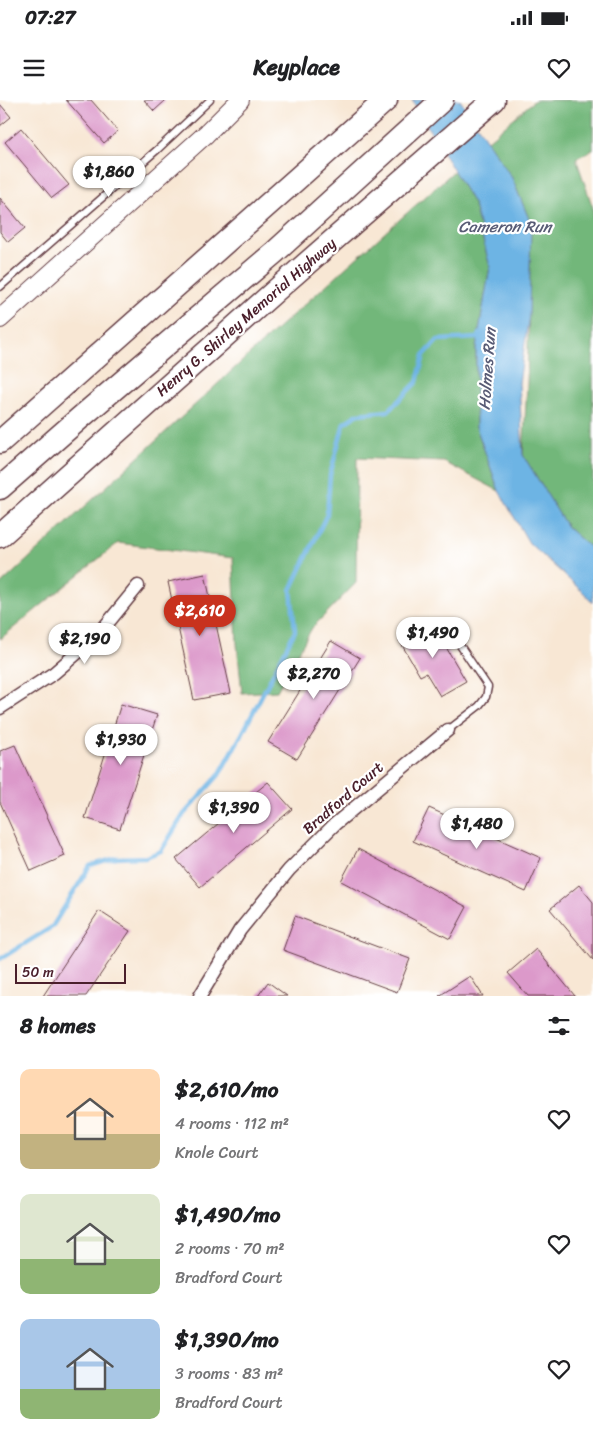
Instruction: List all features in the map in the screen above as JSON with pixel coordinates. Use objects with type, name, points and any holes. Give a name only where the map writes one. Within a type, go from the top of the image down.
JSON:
[{"type":"highway","points":[[0,442],[386,100]]},
{"type":"highway","points":[[0,488],[275,252],[442,100]]},
{"type":"highway","name":"Henry G. Shirley Memorial Highway","points":[[0,536],[494,100]]},
{"type":"main road","points":[[0,319],[206,134],[240,100]]},
{"type":"street","points":[[0,708],[54,673],[98,635],[138,586]]},
{"type":"street","name":"Bradford Court","points":[[200,996],[240,930],[289,870],[336,824],[448,730]]},
{"type":"lane","points":[[0,286],[158,149],[210,100]]},
{"type":"lane","points":[[447,626],[488,686],[486,697],[479,706],[448,730]]},
{"type":"green space","points":[[535,100],[593,100],[593,150],[576,158],[593,208],[593,550],[567,527],[523,455],[527,385],[531,224],[512,178],[487,141]]},
{"type":"green space","points":[[454,171],[474,205],[490,267],[476,348],[476,427],[499,491],[444,462],[357,458],[356,583],[312,628],[277,691],[242,693],[237,644],[233,558],[118,543],[0,639],[0,585],[278,328]]},
{"type":"water","name":"Cameron Run","points":[[412,100],[460,100],[512,178],[531,224],[529,315],[519,383],[523,455],[567,527],[593,550],[593,603],[529,543],[499,491],[476,427],[476,348],[490,267],[474,205]]},
{"type":"building","points":[[66,100],[91,100],[118,131],[104,143]]},
{"type":"building","points":[[144,100],[166,100],[154,111]]},
{"type":"building","points":[[0,104],[11,117],[0,126]]},
{"type":"building","points":[[21,128],[69,185],[52,198],[5,142]]},
{"type":"building","points":[[0,198],[25,228],[8,242],[0,232]]},
{"type":"building","points":[[205,574],[231,693],[194,700],[168,582]]},
{"type":"building","points":[[431,622],[466,681],[440,696],[426,673],[420,676],[399,640]]},
{"type":"building","points":[[331,641],[360,658],[297,759],[268,742]]},
{"type":"building","points":[[121,704],[157,715],[120,829],[85,818]]},
{"type":"building","points":[[15,745],[65,856],[31,871],[0,802],[0,751]]},
{"type":"building","points":[[268,782],[292,809],[200,887],[176,859]]},
{"type":"building","points":[[429,808],[541,858],[526,892],[413,841]]},
{"type":"building","points":[[358,849],[467,907],[450,939],[341,881]]},
{"type":"building","points":[[579,885],[593,902],[593,960],[550,909]]},
{"type":"building","points":[[99,911],[130,931],[86,996],[43,996]]},
{"type":"building","points":[[295,916],[410,959],[397,992],[283,950]]},
{"type":"building","points":[[536,949],[575,996],[528,996],[508,973]]},
{"type":"building","points":[[470,976],[483,996],[439,996]]},
{"type":"building","points":[[268,982],[287,996],[258,996]]},
{"type":"waterway","name":"Holmes Run","points":[[0,959],[52,927],[90,866],[116,858],[146,857],[161,851],[184,814],[219,775],[295,631],[291,590],[327,514],[330,475],[344,423],[358,414],[388,411],[417,382],[424,355],[438,340],[478,338],[480,334]]}]
